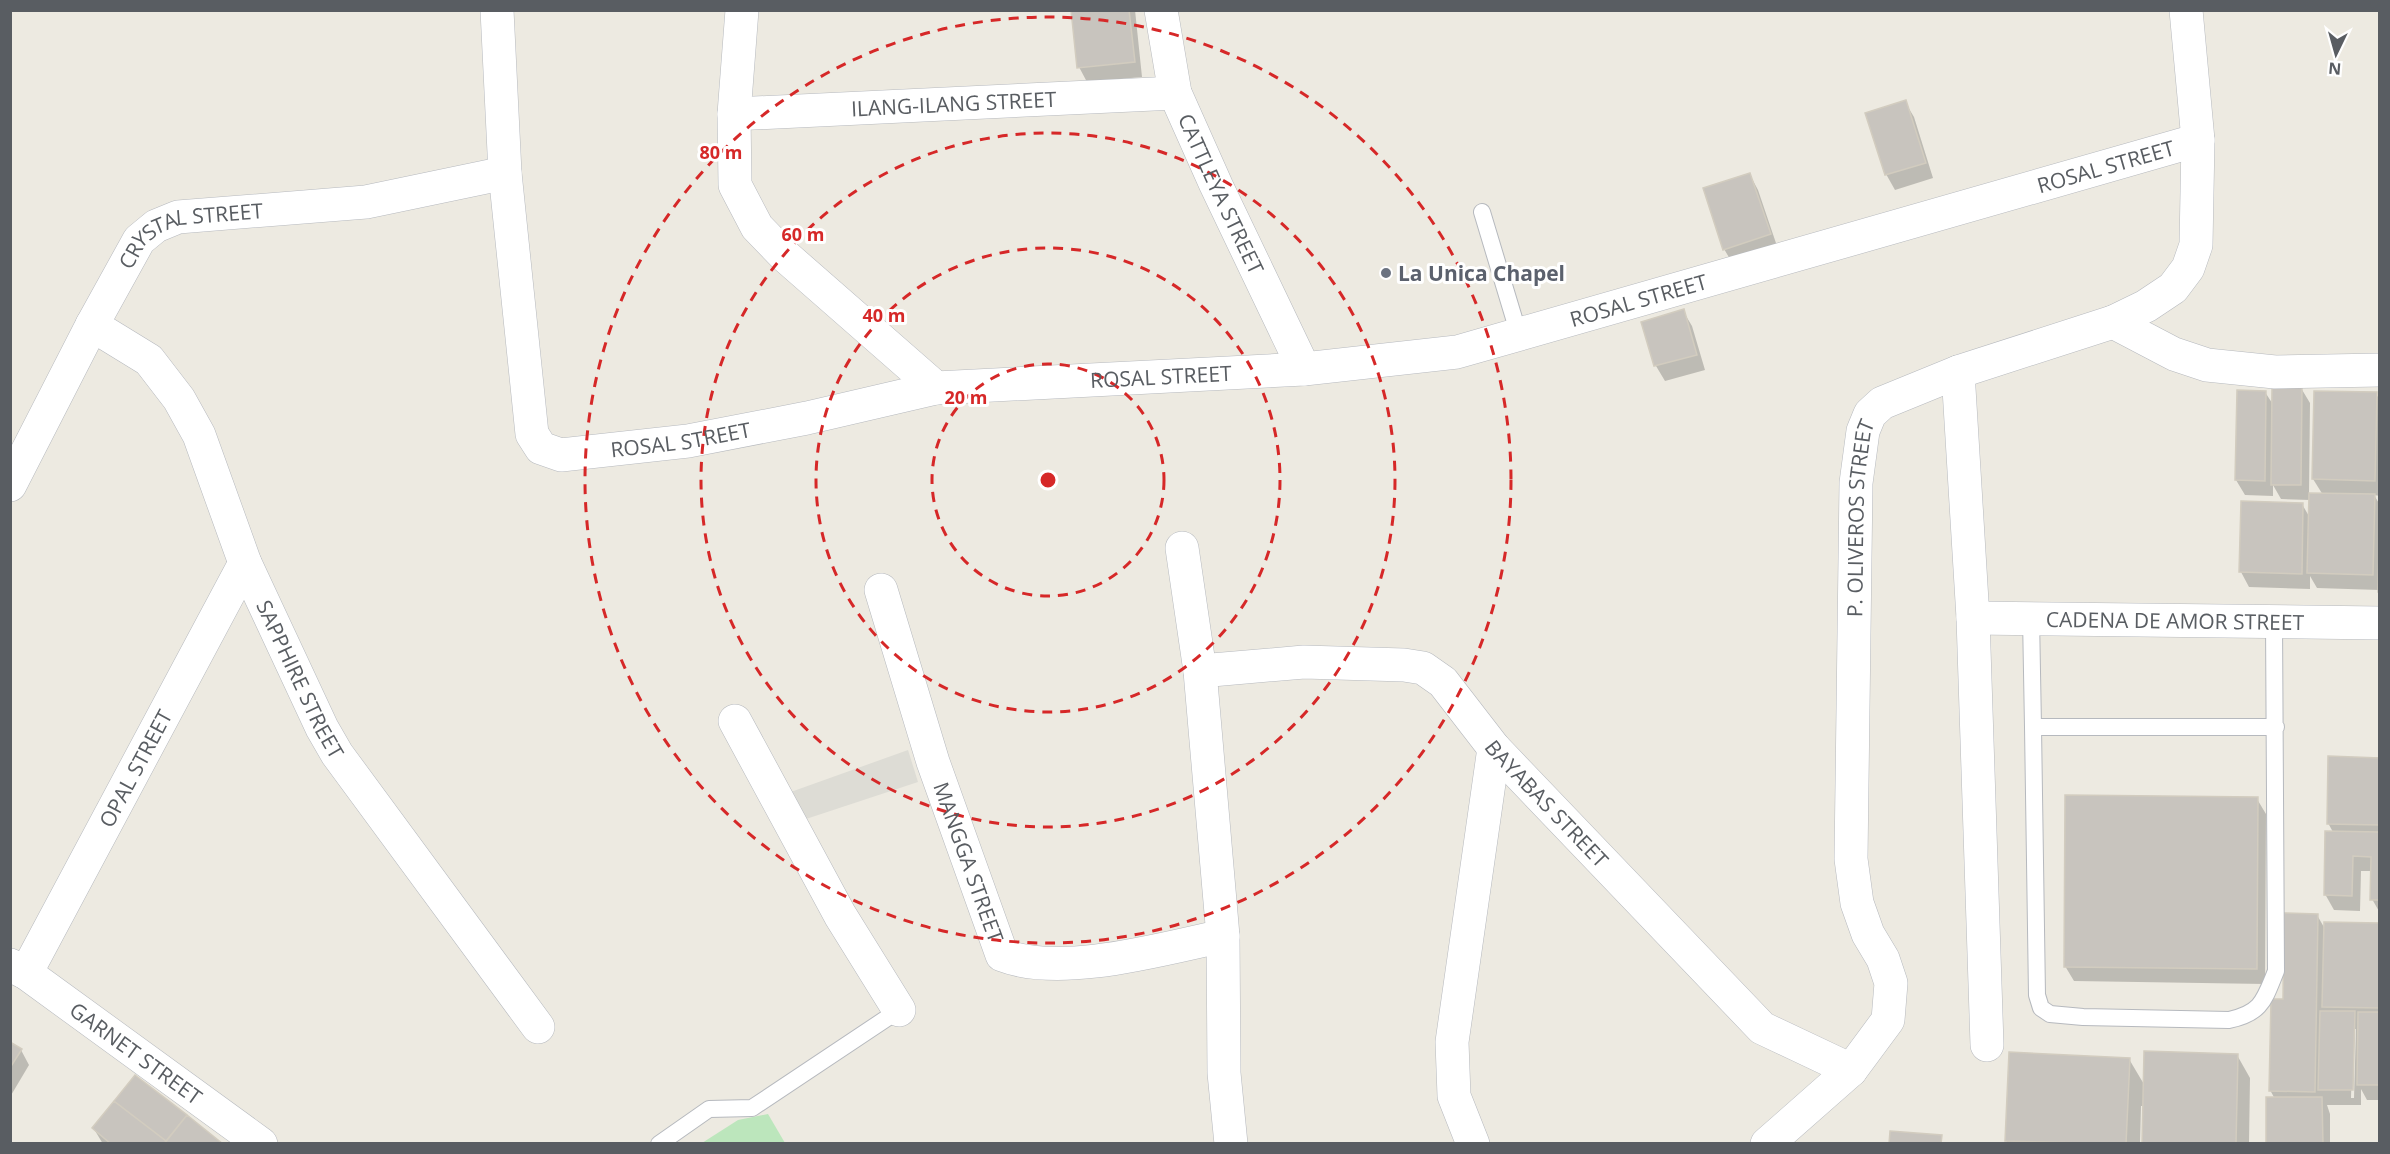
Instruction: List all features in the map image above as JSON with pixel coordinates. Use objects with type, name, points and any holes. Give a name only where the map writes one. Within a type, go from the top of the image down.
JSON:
[{"type":"street","name":"ROSAL STREET","points":[[497,10],[505,173],[532,434],[541,448],[561,454],[688,441],[807,418],[936,388],[1304,369],[1457,352],[2198,140]]},
{"type":"street","points":[[742,10],[734,114],[735,185],[757,227],[784,255],[936,388]]},
{"type":"street","name":"CATTLEYA STREET","points":[[1161,10],[1175,93],[1216,185],[1304,369]]},
{"type":"street","name":"P. OLIVEROS STREET","points":[[1767,1143],[1851,1070],[1888,1020],[1891,983],[1883,959],[1868,934],[1857,903],[1851,859],[1856,483],[1863,431],[1870,414],[1882,403],[1958,372],[2113,322],[2146,306],[2173,288],[2188,268],[2196,245],[2198,140],[2186,10]]},
{"type":"street","name":"ILANG-ILANG STREET","points":[[734,114],[1175,93]]},
{"type":"street","name":"CRYSTAL STREET","points":[[10,485],[139,240],[156,226],[178,217],[366,202],[505,173]]},
{"type":"street","points":[[2113,322],[2174,354],[2207,365],[2276,372],[2379,370]]},
{"type":"street","name":"SAPPHIRE STREET","points":[[92,326],[149,360],[179,399],[199,435],[245,563],[322,728],[337,754],[537,1027]]},
{"type":"street","points":[[1958,372],[1973,618],[1988,1046]]},
{"type":"street","points":[[1182,548],[1200,671],[1223,936],[1224,1073],[1231,1143]]},
{"type":"street","name":"OPAL STREET","points":[[18,969],[245,563]]},
{"type":"street","name":"MANGGA STREET","points":[[880,590],[933,762],[1002,955],[1020,962],[1049,963],[1114,959],[1223,936]]},
{"type":"street","name":"CADENA DE AMOR STREET","points":[[1973,618],[2379,623]]},
{"type":"street","name":"BAYABAS STREET","points":[[1200,671],[1304,662],[1404,665],[1423,668],[1443,682],[1494,748],[1762,1028],[1851,1070]]},
{"type":"street","points":[[735,721],[840,915],[899,1010]]},
{"type":"street","points":[[1473,1143],[1454,1096],[1452,1042],[1494,748]]},
{"type":"street","name":"GARNET STREET","points":[[18,969],[261,1143]]},
{"type":"lane","points":[[1482,212],[1520,335]]},
{"type":"lane","points":[[2031,617],[2037,994],[2041,1008],[2050,1014],[2083,1017],[2229,1020],[2246,1017],[2257,1010],[2276,971],[2274,621]]},
{"type":"lane","points":[[2033,727],[2276,727]]},
{"type":"lane","points":[[659,1143],[709,1109],[752,1108],[899,1010]]},
{"type":"shaded area","points":[[908,750],[918,782],[803,820],[788,793]]},
{"type":"green space","points":[[768,1114],[785,1143],[702,1143],[738,1120]]},
{"type":"building","points":[[1071,10],[1129,10],[1135,62],[1077,68]]},
{"type":"building","points":[[1906,100],[1926,163],[1885,175],[1865,113]]},
{"type":"building","points":[[1750,173],[1771,234],[1723,250],[1703,188]]},
{"type":"building","points":[[1684,309],[1697,355],[1654,366],[1641,322]]},
{"type":"building","points":[[2272,386],[2302,386],[2301,485],[2271,485]]},
{"type":"building","points":[[2237,390],[2266,391],[2265,481],[2235,480]]},
{"type":"building","points":[[2314,391],[2377,392],[2375,481],[2312,479]]},
{"type":"building","points":[[2309,493],[2375,494],[2373,575],[2307,573]]},
{"type":"building","points":[[2241,501],[2303,503],[2302,574],[2239,572]]},
{"type":"building","points":[[2380,511],[2380,592],[2378,592]]},
{"type":"building","points":[[2328,756],[2380,758],[2380,825],[2327,824]]},
{"type":"building","points":[[2065,795],[2258,797],[2257,969],[2064,967]]},
{"type":"building","points":[[2325,831],[2380,832],[2380,900],[2370,900],[2371,857],[2353,856],[2352,896],[2324,895]]},
{"type":"building","points":[[2284,913],[2318,914],[2315,1092],[2269,1091],[2271,999],[2283,999]]},
{"type":"building","points":[[2324,922],[2380,923],[2380,1008],[2322,1007]]},
{"type":"building","points":[[2320,1011],[2355,1011],[2353,1090],[2318,1090]]},
{"type":"building","points":[[2358,1012],[2380,1012],[2380,1085],[2357,1085]]},
{"type":"building","points":[[10,1042],[22,1049],[10,1068]]},
{"type":"building","points":[[2144,1051],[2238,1054],[2236,1144],[2142,1144]]},
{"type":"building","points":[[2009,1052],[2130,1058],[2126,1144],[2005,1141]]},
{"type":"building","points":[[135,1075],[187,1115],[166,1141],[114,1101]]},
{"type":"building","points":[[2266,1097],[2322,1097],[2323,1144],[2266,1144]]},
{"type":"building","points":[[114,1101],[166,1141],[164,1144],[111,1144],[92,1128]]},
{"type":"building","points":[[187,1115],[223,1144],[164,1144]]},
{"type":"building","points":[[1890,1131],[1942,1135],[1941,1144],[1889,1144]]},
{"type":"place","name":"La Unica Chapel","points":[[1386,273]]}]
